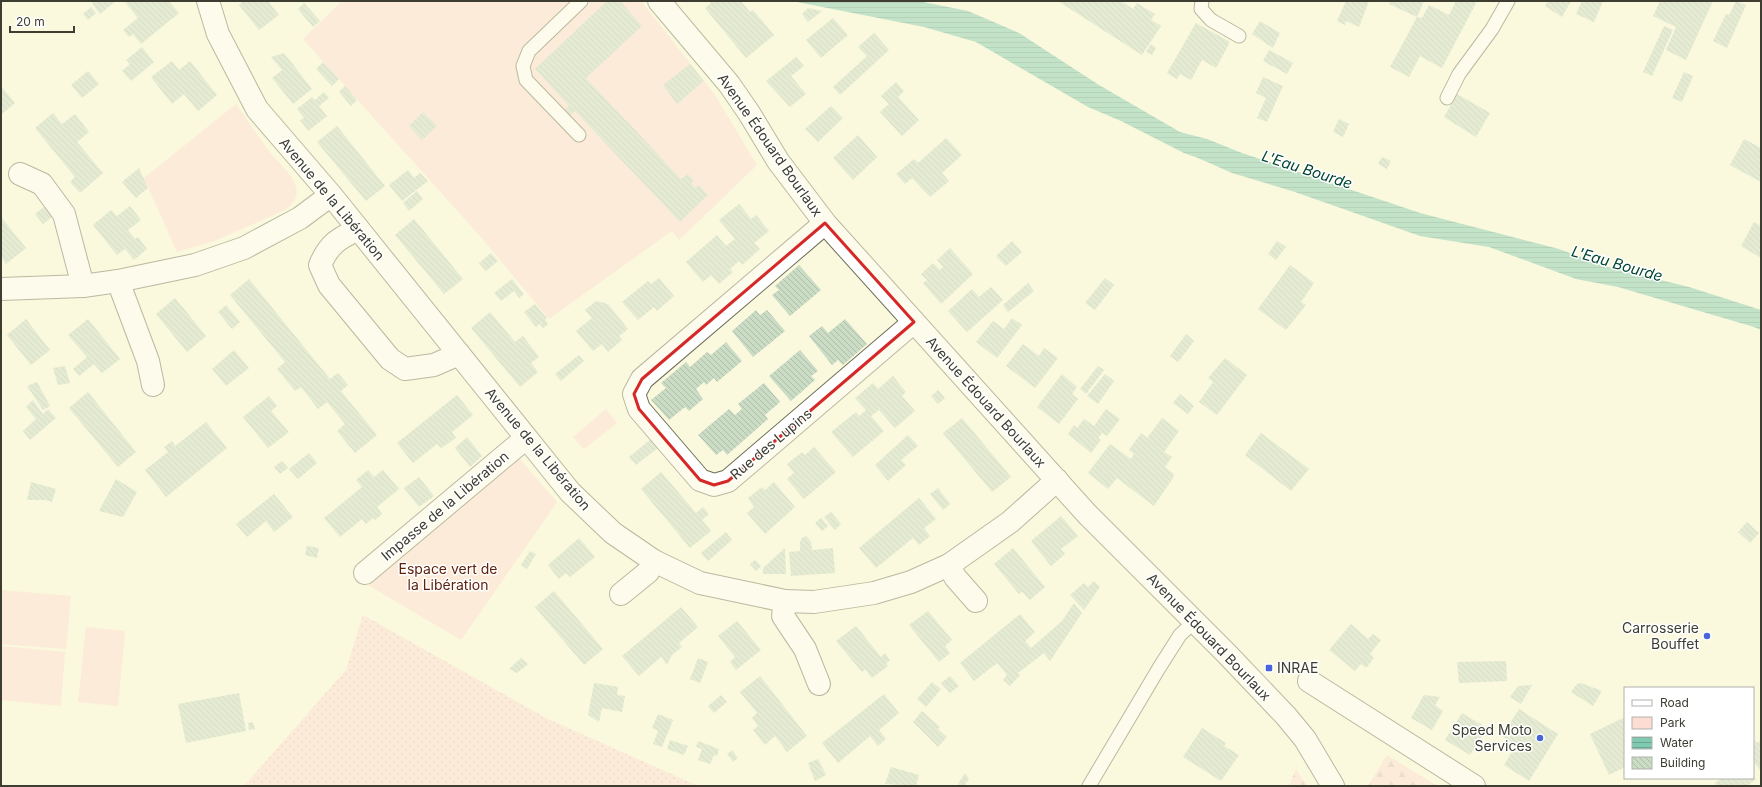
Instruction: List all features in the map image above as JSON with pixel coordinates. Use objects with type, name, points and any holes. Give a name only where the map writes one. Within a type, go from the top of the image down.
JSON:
[{"type":"street","name":"Avenue de la Libération","points":[[208,1],[218,34],[257,108],[358,229],[570,492],[613,533],[654,561],[700,583],[785,601],[814,602],[874,593],[911,582],[949,565],[1010,522],[1057,480]]},
{"type":"street","name":"Avenue Édouard Bourlaux","points":[[659,1],[729,84],[749,113],[778,161],[825,223],[1087,514],[1195,621],[1286,716],[1305,739],[1333,786]]},
{"type":"street","points":[[20,174],[42,184],[64,214],[83,286]]},
{"type":"street","points":[[1,289],[83,286],[118,281],[194,265],[244,248],[300,218],[331,196]]},
{"type":"street","name":"Rue des Lupins","points":[[825,223],[642,379],[634,394],[639,409],[700,480],[714,485],[728,481],[914,322]]},
{"type":"street","points":[[358,229],[335,241],[326,251],[320,265],[329,285],[390,359],[405,369],[434,365],[459,354]]},
{"type":"street","points":[[118,281],[148,361],[153,385]]},
{"type":"street","name":"Impasse de la Libération","points":[[365,573],[526,438]]},
{"type":"street","points":[[621,594],[648,572],[654,561]]},
{"type":"street","points":[[949,565],[955,577],[976,601]]},
{"type":"street","points":[[785,601],[783,616],[805,649],[819,684]]},
{"type":"street","points":[[1310,681],[1474,786]]},
{"type":"lane","points":[[579,135],[526,80],[523,66],[529,51],[581,1]]},
{"type":"lane","points":[[1202,1],[1201,9],[1211,20],[1239,36]]},
{"type":"lane","points":[[1447,98],[1459,74],[1492,29],[1508,1]]},
{"type":"lane","points":[[1088,786],[1180,635],[1195,621]]},
{"type":"highlighted area","points":[[825,223],[914,322],[728,481],[714,485],[700,480],[639,409],[634,394],[642,379]]},
{"type":"green space","points":[[342,1],[641,1],[715,95],[757,165],[679,240],[672,231],[549,319],[480,236],[303,39]]},
{"type":"green space","points":[[236,104],[268,150],[291,177],[297,191],[296,197],[285,210],[214,241],[177,252],[144,178]]},
{"type":"green space","points":[[606,409],[617,423],[584,449],[573,437]]},
{"type":"green space","name":"Espace vert de la Libération","points":[[517,456],[557,502],[461,640],[368,585]]},
{"type":"green space","points":[[1,590],[71,596],[66,649],[1,644]]},
{"type":"green space","points":[[363,615],[546,718],[698,786],[244,786],[346,670]]},
{"type":"green space","points":[[86,627],[125,631],[118,706],[78,702]]},
{"type":"green space","points":[[1,646],[65,652],[61,706],[1,700]]},
{"type":"green space","points":[[1387,755],[1437,786],[1368,786]]},
{"type":"green space","points":[[1296,769],[1307,786],[1289,786]]},
{"type":"water","points":[[792,1],[918,1],[968,11],[1019,33],[1099,85],[1180,132],[1207,139],[1242,153],[1420,213],[1559,249],[1608,267],[1689,287],[1761,310],[1761,330],[1618,287],[1576,279],[1489,247],[1420,236],[1295,192],[1232,173],[1184,153],[1121,121],[1088,107],[976,42],[924,27]]},
{"type":"building","points":[[95,1],[116,1],[100,14],[92,3]]},
{"type":"building","points":[[124,1],[169,1],[179,13],[141,44],[133,34],[129,37],[123,30],[138,18]]},
{"type":"building","points":[[243,1],[268,1],[279,15],[259,30],[239,5]]},
{"type":"building","points":[[607,1],[620,1],[642,26],[586,78],[681,179],[688,174],[694,181],[691,183],[695,188],[699,185],[708,195],[680,222],[575,111],[571,115],[565,109],[569,106],[535,69]]},
{"type":"building","points":[[709,1],[741,1],[750,12],[753,10],[774,35],[746,58],[705,8],[711,3]]},
{"type":"building","points":[[1058,1],[1121,1],[1133,9],[1137,3],[1155,14],[1151,20],[1161,26],[1142,55]]},
{"type":"building","points":[[1346,1],[1369,1],[1359,27],[1346,21],[1345,25],[1337,21]]},
{"type":"building","points":[[1391,1],[1424,1],[1417,17],[1389,4]]},
{"type":"building","points":[[1456,1],[1473,1],[1476,3],[1442,68],[1420,56],[1409,77],[1390,67],[1417,17],[1422,18],[1429,5],[1449,15]]},
{"type":"building","points":[[1548,1],[1571,1],[1562,17],[1545,6]]},
{"type":"building","points":[[1582,1],[1603,1],[1594,22],[1576,14]]},
{"type":"building","points":[[1660,1],[1713,1],[1686,60],[1666,50],[1676,27],[1653,16]]},
{"type":"building","points":[[1736,1],[1746,5],[1727,48],[1713,41],[1726,14],[1729,15]]},
{"type":"building","points":[[304,3],[320,21],[313,27],[298,9]]},
{"type":"building","points":[[91,7],[96,13],[88,20],[83,14]]},
{"type":"building","points":[[808,8],[822,11],[808,22],[802,14]]},
{"type":"building","points":[[833,18],[848,35],[821,58],[806,40]]},
{"type":"building","points":[[1260,21],[1280,33],[1273,48],[1252,34]]},
{"type":"building","points":[[1196,23],[1230,42],[1216,68],[1202,60],[1191,80],[1180,74],[1177,79],[1167,73]]},
{"type":"building","points":[[1664,26],[1673,30],[1652,76],[1643,72]]},
{"type":"building","points":[[874,33],[889,50],[840,95],[833,87],[867,56],[858,47]]},
{"type":"building","points":[[1151,44],[1156,48],[1152,55],[1146,52]]},
{"type":"building","points":[[142,47],[154,62],[131,81],[122,71],[130,64],[126,60]]},
{"type":"building","points":[[1269,50],[1293,63],[1287,74],[1263,61]]},
{"type":"building","points":[[284,53],[312,89],[293,104],[272,78],[282,70],[271,57]]},
{"type":"building","points":[[796,57],[804,66],[791,76],[806,94],[790,107],[766,81]]},
{"type":"building","points":[[172,61],[179,70],[190,61],[217,95],[198,111],[184,94],[172,104],[151,77]]},
{"type":"building","points":[[323,62],[339,79],[332,86],[316,69]]},
{"type":"building","points":[[690,64],[704,81],[677,104],[663,85]]},
{"type":"building","points":[[88,71],[99,84],[82,98],[71,85]]},
{"type":"building","points":[[1684,72],[1693,76],[1682,102],[1672,98]]},
{"type":"building","points":[[1263,77],[1283,86],[1267,122],[1257,118],[1266,98],[1256,93]]},
{"type":"building","points":[[896,82],[904,91],[898,97],[919,120],[902,136],[880,112],[889,104],[881,96]]},
{"type":"building","points":[[1,86],[15,103],[1,115]]},
{"type":"building","points":[[345,86],[357,100],[351,106],[339,92]]},
{"type":"building","points":[[324,92],[329,98],[319,106],[327,116],[308,131],[300,120],[304,118],[297,109],[312,97],[315,100]]},
{"type":"building","points":[[1457,94],[1490,113],[1476,137],[1444,117]]},
{"type":"building","points":[[831,106],[843,118],[818,142],[805,129]]},
{"type":"building","points":[[423,112],[437,126],[422,140],[409,126]]},
{"type":"building","points":[[53,113],[62,124],[75,114],[89,132],[77,142],[103,173],[80,193],[70,182],[75,177],[35,128]]},
{"type":"building","points":[[1339,119],[1349,124],[1343,137],[1333,132]]},
{"type":"building","points":[[337,126],[385,186],[366,201],[317,142]]},
{"type":"building","points":[[858,135],[877,157],[853,180],[833,158]]},
{"type":"building","points":[[946,138],[962,155],[942,173],[949,181],[930,197],[912,178],[905,184],[896,174],[914,159],[918,163]]},
{"type":"building","points":[[1744,139],[1761,148],[1761,182],[1730,165]]},
{"type":"building","points":[[1382,157],[1391,161],[1387,169],[1378,164]]},
{"type":"building","points":[[139,168],[148,188],[136,198],[122,182]]},
{"type":"building","points":[[408,170],[414,178],[420,173],[428,181],[402,201],[389,185]]},
{"type":"building","points":[[417,191],[423,199],[409,211],[403,203]]},
{"type":"building","points":[[739,204],[751,219],[756,215],[769,231],[754,243],[760,249],[742,265],[739,261],[730,269],[733,272],[719,284],[711,275],[703,282],[686,262],[717,235],[726,246],[735,239],[719,220]]},
{"type":"building","points":[[45,206],[53,216],[43,224],[35,214]]},
{"type":"building","points":[[130,206],[141,220],[128,230],[135,239],[138,237],[147,249],[134,260],[125,249],[117,255],[93,225],[111,210],[117,216]]},
{"type":"building","points":[[1,217],[26,248],[6,264],[1,257]]},
{"type":"building","points":[[414,219],[463,279],[444,294],[395,235]]},
{"type":"building","points":[[1754,222],[1761,226],[1761,258],[1741,246]]},
{"type":"building","points":[[1012,241],[1022,252],[1006,266],[996,256]]},
{"type":"building","points":[[1277,241],[1286,247],[1276,260],[1268,254]]},
{"type":"building","points":[[950,248],[973,274],[941,304],[923,283],[927,280],[921,274],[933,263],[940,270],[943,267],[937,260]]},
{"type":"building","points":[[491,253],[498,261],[486,271],[479,263]]},
{"type":"building","points":[[799,265],[821,290],[790,316],[772,295],[779,290],[775,286]]},
{"type":"building","points":[[1290,265],[1314,283],[1301,302],[1306,305],[1286,330],[1258,309]]},
{"type":"building","points":[[659,278],[674,296],[657,311],[654,307],[638,320],[622,302],[648,281],[651,284]]},
{"type":"building","points":[[1105,278],[1114,285],[1095,310],[1085,303]]},
{"type":"building","points":[[249,279],[330,379],[338,373],[348,385],[341,391],[377,435],[355,453],[337,431],[345,424],[327,402],[318,409],[301,387],[295,391],[277,369],[285,362],[230,295]]},
{"type":"building","points":[[512,279],[524,294],[519,298],[514,291],[501,301],[494,293]]},
{"type":"building","points":[[1028,283],[1034,291],[1008,312],[1003,305]]},
{"type":"building","points":[[991,287],[1003,300],[967,332],[948,311],[972,289],[979,297]]},
{"type":"building","points":[[175,298],[206,336],[187,352],[156,314]]},
{"type":"building","points":[[596,301],[608,304],[628,329],[619,336],[622,340],[608,352],[602,344],[593,351],[576,331],[592,318],[585,310]]},
{"type":"building","points":[[535,304],[547,318],[545,320],[548,324],[543,328],[540,324],[543,321],[536,327],[524,312]]},
{"type":"building","points":[[226,305],[240,322],[232,329],[218,312]]},
{"type":"building","points":[[756,310],[760,315],[767,310],[785,331],[753,357],[732,331]]},
{"type":"building","points":[[490,312],[515,342],[523,336],[539,357],[531,363],[538,372],[520,387],[471,328]]},
{"type":"building","points":[[1012,318],[1022,325],[997,358],[976,342],[993,321],[1004,329]]},
{"type":"building","points":[[26,319],[50,350],[31,365],[7,335]]},
{"type":"building","points":[[88,319],[120,359],[102,373],[94,364],[79,376],[73,369],[87,357],[68,335]]},
{"type":"building","points":[[845,319],[867,344],[843,365],[838,360],[832,365],[809,336],[822,326],[828,333]]},
{"type":"building","points":[[1186,334],[1194,341],[1178,362],[1170,356]]},
{"type":"building","points":[[726,342],[742,361],[717,382],[714,378],[706,385],[704,382],[696,389],[703,399],[689,411],[685,407],[669,420],[651,400],[666,388],[661,383],[686,362],[690,367],[707,352],[711,355]]},
{"type":"building","points":[[1023,344],[1039,356],[1044,348],[1058,358],[1035,388],[1006,366]]},
{"type":"building","points":[[234,350],[249,368],[226,386],[212,369]]},
{"type":"building","points":[[800,350],[818,371],[811,376],[815,380],[791,401],[769,376]]},
{"type":"building","points":[[579,355],[584,361],[561,381],[555,374]]},
{"type":"building","points":[[1225,358],[1247,375],[1217,415],[1199,402],[1213,382],[1208,378]]},
{"type":"building","points":[[65,366],[70,383],[58,385],[53,368]]},
{"type":"building","points":[[1098,366],[1104,370],[1086,394],[1080,389]]},
{"type":"building","points":[[1062,374],[1077,387],[1072,394],[1078,399],[1059,424],[1037,407]]},
{"type":"building","points":[[1105,374],[1114,381],[1098,404],[1087,396]]},
{"type":"building","points":[[893,376],[906,392],[902,396],[915,411],[895,428],[879,410],[871,416],[884,431],[853,457],[831,432],[856,412],[859,416],[866,410],[855,398],[873,383],[878,389]]},
{"type":"building","points":[[37,382],[50,406],[43,410],[27,386]]},
{"type":"building","points":[[764,383],[780,402],[765,415],[768,419],[727,455],[723,450],[716,455],[698,435],[729,409],[735,415],[742,409],[738,404]]},
{"type":"building","points":[[938,390],[945,398],[938,404],[931,396]]},
{"type":"building","points":[[88,392],[136,452],[118,467],[69,408]]},
{"type":"building","points":[[1180,394],[1194,406],[1188,414],[1173,403]]},
{"type":"building","points":[[457,395],[473,415],[452,432],[456,438],[441,448],[437,444],[413,463],[397,443]]},
{"type":"building","points":[[269,396],[277,406],[271,411],[289,432],[268,448],[243,417]]},
{"type":"building","points":[[33,400],[43,414],[48,409],[56,418],[30,440],[23,431],[36,419],[26,407]]},
{"type":"building","points":[[1106,409],[1120,419],[1107,436],[1102,433],[1098,438],[1101,440],[1091,453],[1068,434],[1074,425],[1077,428],[1084,419],[1094,426]]},
{"type":"building","points":[[962,418],[1011,477],[992,492],[943,433]]},
{"type":"building","points":[[1162,418],[1179,431],[1164,452],[1172,457],[1165,467],[1174,474],[1173,478],[1154,506],[1117,478],[1108,489],[1088,473],[1110,444],[1131,459],[1134,454],[1129,450],[1141,433],[1147,438]]},
{"type":"building","points":[[206,422],[227,448],[166,497],[145,470],[168,452],[164,447],[172,441],[175,446]]},
{"type":"building","points":[[1261,433],[1309,469],[1291,491],[1245,455]]},
{"type":"building","points":[[908,435],[918,446],[901,460],[906,465],[888,481],[875,465]]},
{"type":"building","points":[[467,437],[482,456],[470,467],[455,448]]},
{"type":"building","points":[[651,439],[659,447],[636,465],[629,457]]},
{"type":"building","points":[[814,447],[836,472],[804,499],[787,479],[794,473],[787,464],[802,452],[805,455]]},
{"type":"building","points":[[309,453],[317,463],[298,479],[289,469]]},
{"type":"building","points":[[282,461],[288,468],[280,474],[274,467]]},
{"type":"building","points":[[368,470],[374,477],[383,470],[399,489],[377,507],[382,514],[375,520],[373,518],[366,524],[362,519],[340,537],[324,518],[362,487],[356,480]]},
{"type":"building","points":[[661,472],[696,513],[703,507],[709,514],[702,520],[711,531],[690,548],[641,489]]},
{"type":"building","points":[[419,477],[434,496],[419,507],[404,488]]},
{"type":"building","points":[[116,479],[137,492],[123,517],[99,511]]},
{"type":"building","points":[[31,482],[56,489],[52,502],[45,500],[27,500]]},
{"type":"building","points":[[774,482],[795,507],[765,534],[747,513],[754,507],[748,498],[762,487],[765,490]]},
{"type":"building","points":[[938,488],[950,504],[943,510],[930,494]]},
{"type":"building","points":[[274,494],[293,517],[274,532],[266,521],[247,537],[236,524]]},
{"type":"building","points":[[919,498],[936,519],[924,528],[930,536],[919,545],[913,538],[876,568],[859,548]]},
{"type":"building","points":[[831,512],[841,524],[835,530],[824,517]]},
{"type":"building","points":[[1061,516],[1078,536],[1061,549],[1065,554],[1051,566],[1031,541]]},
{"type":"building","points":[[821,518],[828,526],[822,531],[815,523]]},
{"type":"building","points":[[1747,522],[1759,533],[1750,543],[1738,532]]},
{"type":"building","points":[[726,532],[732,540],[708,561],[701,553]]},
{"type":"building","points":[[806,536],[811,542],[812,550],[833,548],[835,573],[791,576],[789,552],[800,551],[800,542],[802,538]]},
{"type":"building","points":[[579,538],[595,557],[570,577],[566,573],[559,579],[548,565]]},
{"type":"building","points":[[307,546],[319,548],[317,558],[305,555]]},
{"type":"building","points":[[785,548],[786,574],[763,574],[763,568]]},
{"type":"building","points":[[1013,548],[1045,587],[1030,600],[1022,592],[1019,594],[994,564]]},
{"type":"building","points":[[530,551],[536,554],[527,569],[521,565]]},
{"type":"building","points":[[755,560],[761,566],[756,571],[750,564]]},
{"type":"building","points":[[1094,581],[1100,587],[1084,610],[1070,595],[1084,583],[1088,587]]},
{"type":"building","points":[[554,591],[603,649],[584,665],[535,607]]},
{"type":"building","points":[[1074,603],[1082,613],[1050,661],[1044,653],[1018,673],[1020,675],[1010,686],[1003,680],[1007,675],[997,663],[974,681],[960,663],[1020,614],[1035,632],[1025,641],[1031,648],[1062,621]]},
{"type":"building","points":[[681,607],[698,627],[679,643],[682,647],[672,655],[667,665],[661,657],[639,676],[622,656]]},
{"type":"building","points":[[928,611],[952,640],[945,646],[950,653],[939,662],[909,625]]},
{"type":"building","points":[[737,621],[761,650],[736,670],[730,662],[735,657],[718,636]]},
{"type":"building","points":[[1351,624],[1368,639],[1373,634],[1381,640],[1370,654],[1374,658],[1366,668],[1361,664],[1355,671],[1329,650]]},
{"type":"building","points":[[856,626],[881,657],[885,653],[890,660],[886,664],[888,666],[872,678],[865,669],[862,672],[836,641]]},
{"type":"building","points":[[521,658],[528,664],[517,673],[509,669]]},
{"type":"building","points":[[698,658],[708,662],[700,683],[690,679]]},
{"type":"building","points":[[1506,661],[1507,681],[1459,683],[1457,662]]},
{"type":"building","points":[[760,676],[807,736],[787,752],[775,736],[765,745],[753,730],[758,726],[752,718],[757,713],[740,692]]},
{"type":"building","points":[[950,676],[959,686],[950,693],[941,683]]},
{"type":"building","points":[[932,682],[941,689],[926,707],[917,699]]},
{"type":"building","points":[[594,683],[618,687],[617,695],[625,696],[622,712],[602,708],[599,722],[588,715]]},
{"type":"building","points":[[1581,683],[1602,691],[1593,706],[1571,692],[1577,684]]},
{"type":"building","points":[[1532,685],[1521,704],[1510,697],[1518,686]]},
{"type":"building","points":[[239,693],[246,731],[186,743],[178,704]]},
{"type":"building","points":[[884,694],[899,713],[879,730],[886,739],[878,746],[870,736],[838,763],[822,743]]},
{"type":"building","points":[[721,695],[727,702],[714,713],[708,706]]},
{"type":"building","points":[[1424,695],[1440,697],[1435,705],[1443,711],[1432,730],[1411,718]]},
{"type":"building","points":[[1519,709],[1558,734],[1529,781],[1504,765],[1516,745],[1502,736]]},
{"type":"building","points":[[922,711],[940,727],[938,729],[947,737],[938,747],[913,722]]},
{"type":"building","points":[[1462,713],[1487,728],[1470,755],[1445,740]]},
{"type":"building","points":[[658,714],[673,720],[662,747],[653,744],[658,731],[652,728]]},
{"type":"building","points":[[1624,717],[1624,768],[1609,775],[1590,734]]},
{"type":"building","points":[[253,722],[255,729],[249,730],[248,723]]},
{"type":"building","points":[[1202,728],[1226,743],[1224,746],[1239,755],[1221,781],[1183,757]]},
{"type":"building","points":[[670,740],[688,746],[684,755],[667,749]]},
{"type":"building","points":[[1754,740],[1757,743],[1761,740],[1761,771],[1754,762]]},
{"type":"building","points":[[698,741],[719,749],[717,756],[714,755],[710,764],[698,760],[702,749],[696,747]]},
{"type":"building","points":[[732,750],[738,758],[733,762],[727,754]]},
{"type":"building","points":[[818,759],[826,775],[815,781],[808,763]]},
{"type":"building","points":[[891,767],[919,775],[916,786],[885,784]]},
{"type":"building","points":[[965,773],[969,779],[964,786],[961,786],[958,784]]},
{"type":"building","points":[[1754,777],[1756,779],[1747,786],[1717,786],[1715,783],[1721,779],[1754,779]]},
{"type":"place","name":"Carrosserie Bouffet","points":[[1707,636]]},
{"type":"place","name":"INRAE","points":[[1269,668]]},
{"type":"place","name":"Speed Moto Services","points":[[1540,738]]},
{"type":"water label","name":"L'Eau Bourde","points":[[1307,170]]},
{"type":"water label","name":"L'Eau Bourde","points":[[1617,264]]}]
